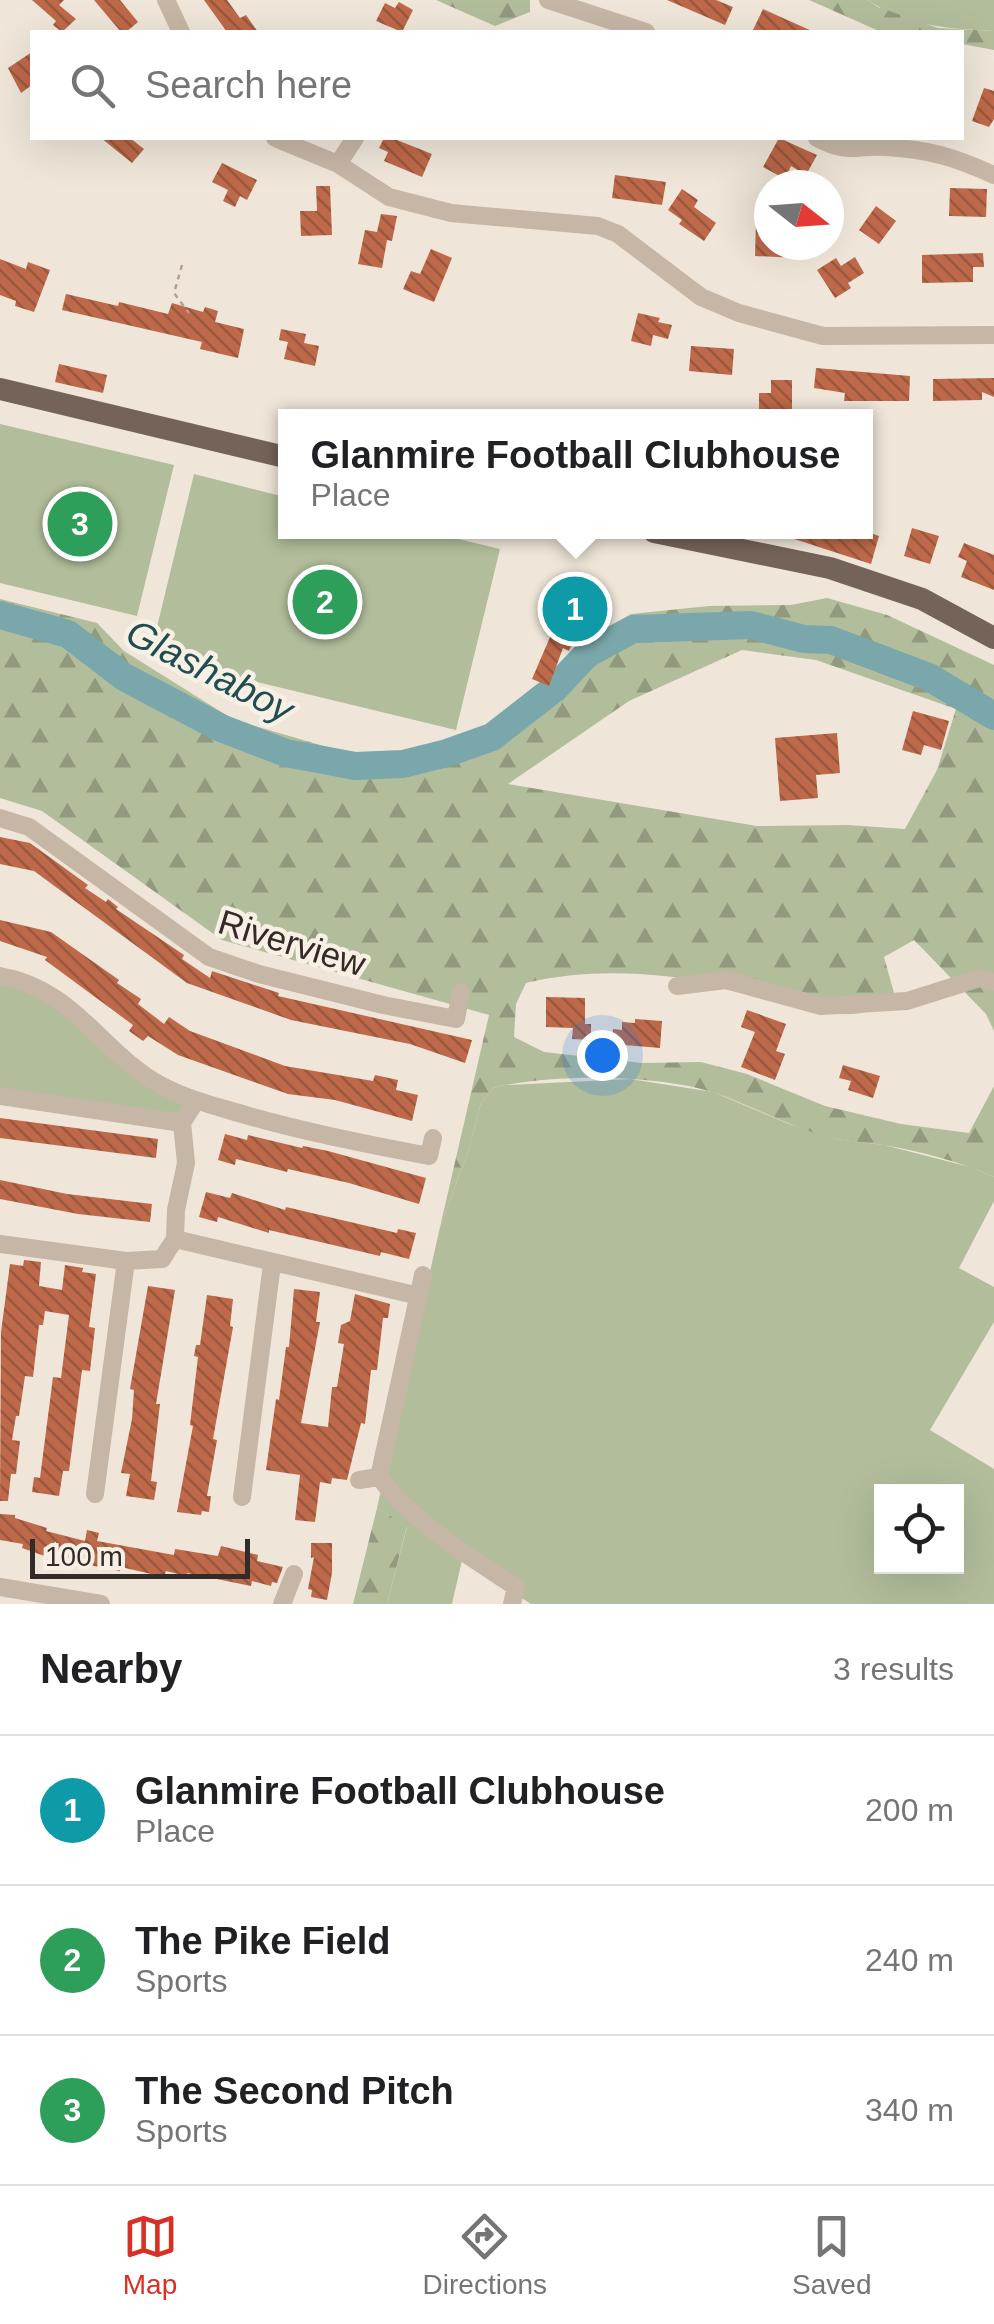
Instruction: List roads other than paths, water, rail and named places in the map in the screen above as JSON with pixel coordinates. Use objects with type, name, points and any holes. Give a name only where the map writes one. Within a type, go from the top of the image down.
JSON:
[{"type":"main road","points":[[0,389],[278,454]]},
{"type":"main road","points":[[688,539],[830,568],[922,598],[994,638]]},
{"type":"street","points":[[166,0],[180,30]]},
{"type":"street","points":[[548,0],[640,30]]},
{"type":"street","points":[[280,140],[338,164],[389,197],[451,214],[598,226],[618,234],[701,297],[739,313],[823,336],[994,335]]},
{"type":"street","points":[[338,164],[354,140]]},
{"type":"street","points":[[821,140],[840,150],[884,146],[949,154],[994,175]]},
{"type":"street","name":"Riverview","points":[[0,818],[29,828],[209,957],[294,983],[456,1019],[461,992]]},
{"type":"street","points":[[0,976],[45,991],[80,1014],[137,1072],[196,1101],[290,1128],[429,1156],[434,1138]]},
{"type":"street","points":[[677,986],[726,980],[821,1006],[908,1001],[980,978],[994,982]]},
{"type":"street","points":[[0,1096],[182,1122]]},
{"type":"street","points":[[0,1244],[126,1262],[162,1259],[175,1239],[176,1210],[186,1163],[182,1122],[196,1101]]},
{"type":"street","points":[[175,1239],[419,1296]]},
{"type":"street","points":[[94,1494],[126,1262]]},
{"type":"street","points":[[242,1497],[272,1264]]},
{"type":"street","points":[[423,1275],[379,1477],[398,1502],[441,1537],[516,1587],[512,1604]]},
{"type":"street","points":[[359,1480],[379,1477]]},
{"type":"street","points":[[282,1604],[294,1574]]},
{"type":"street","points":[[0,1587],[101,1604]]},
{"type":"waterway","name":"Glashaboy","points":[[0,615],[68,634],[124,677],[221,728],[286,753],[355,766],[403,764],[492,737],[555,688],[587,654],[633,629],[751,625],[804,639],[831,640],[929,677],[994,716]]},
{"type":"place","name":"The Second Pitch","points":[[80,524]]},
{"type":"place","name":"The Pike Field","points":[[325,602]]},
{"type":"place","name":"Glanmire Football Clubhouse","points":[[575,609]]}]
